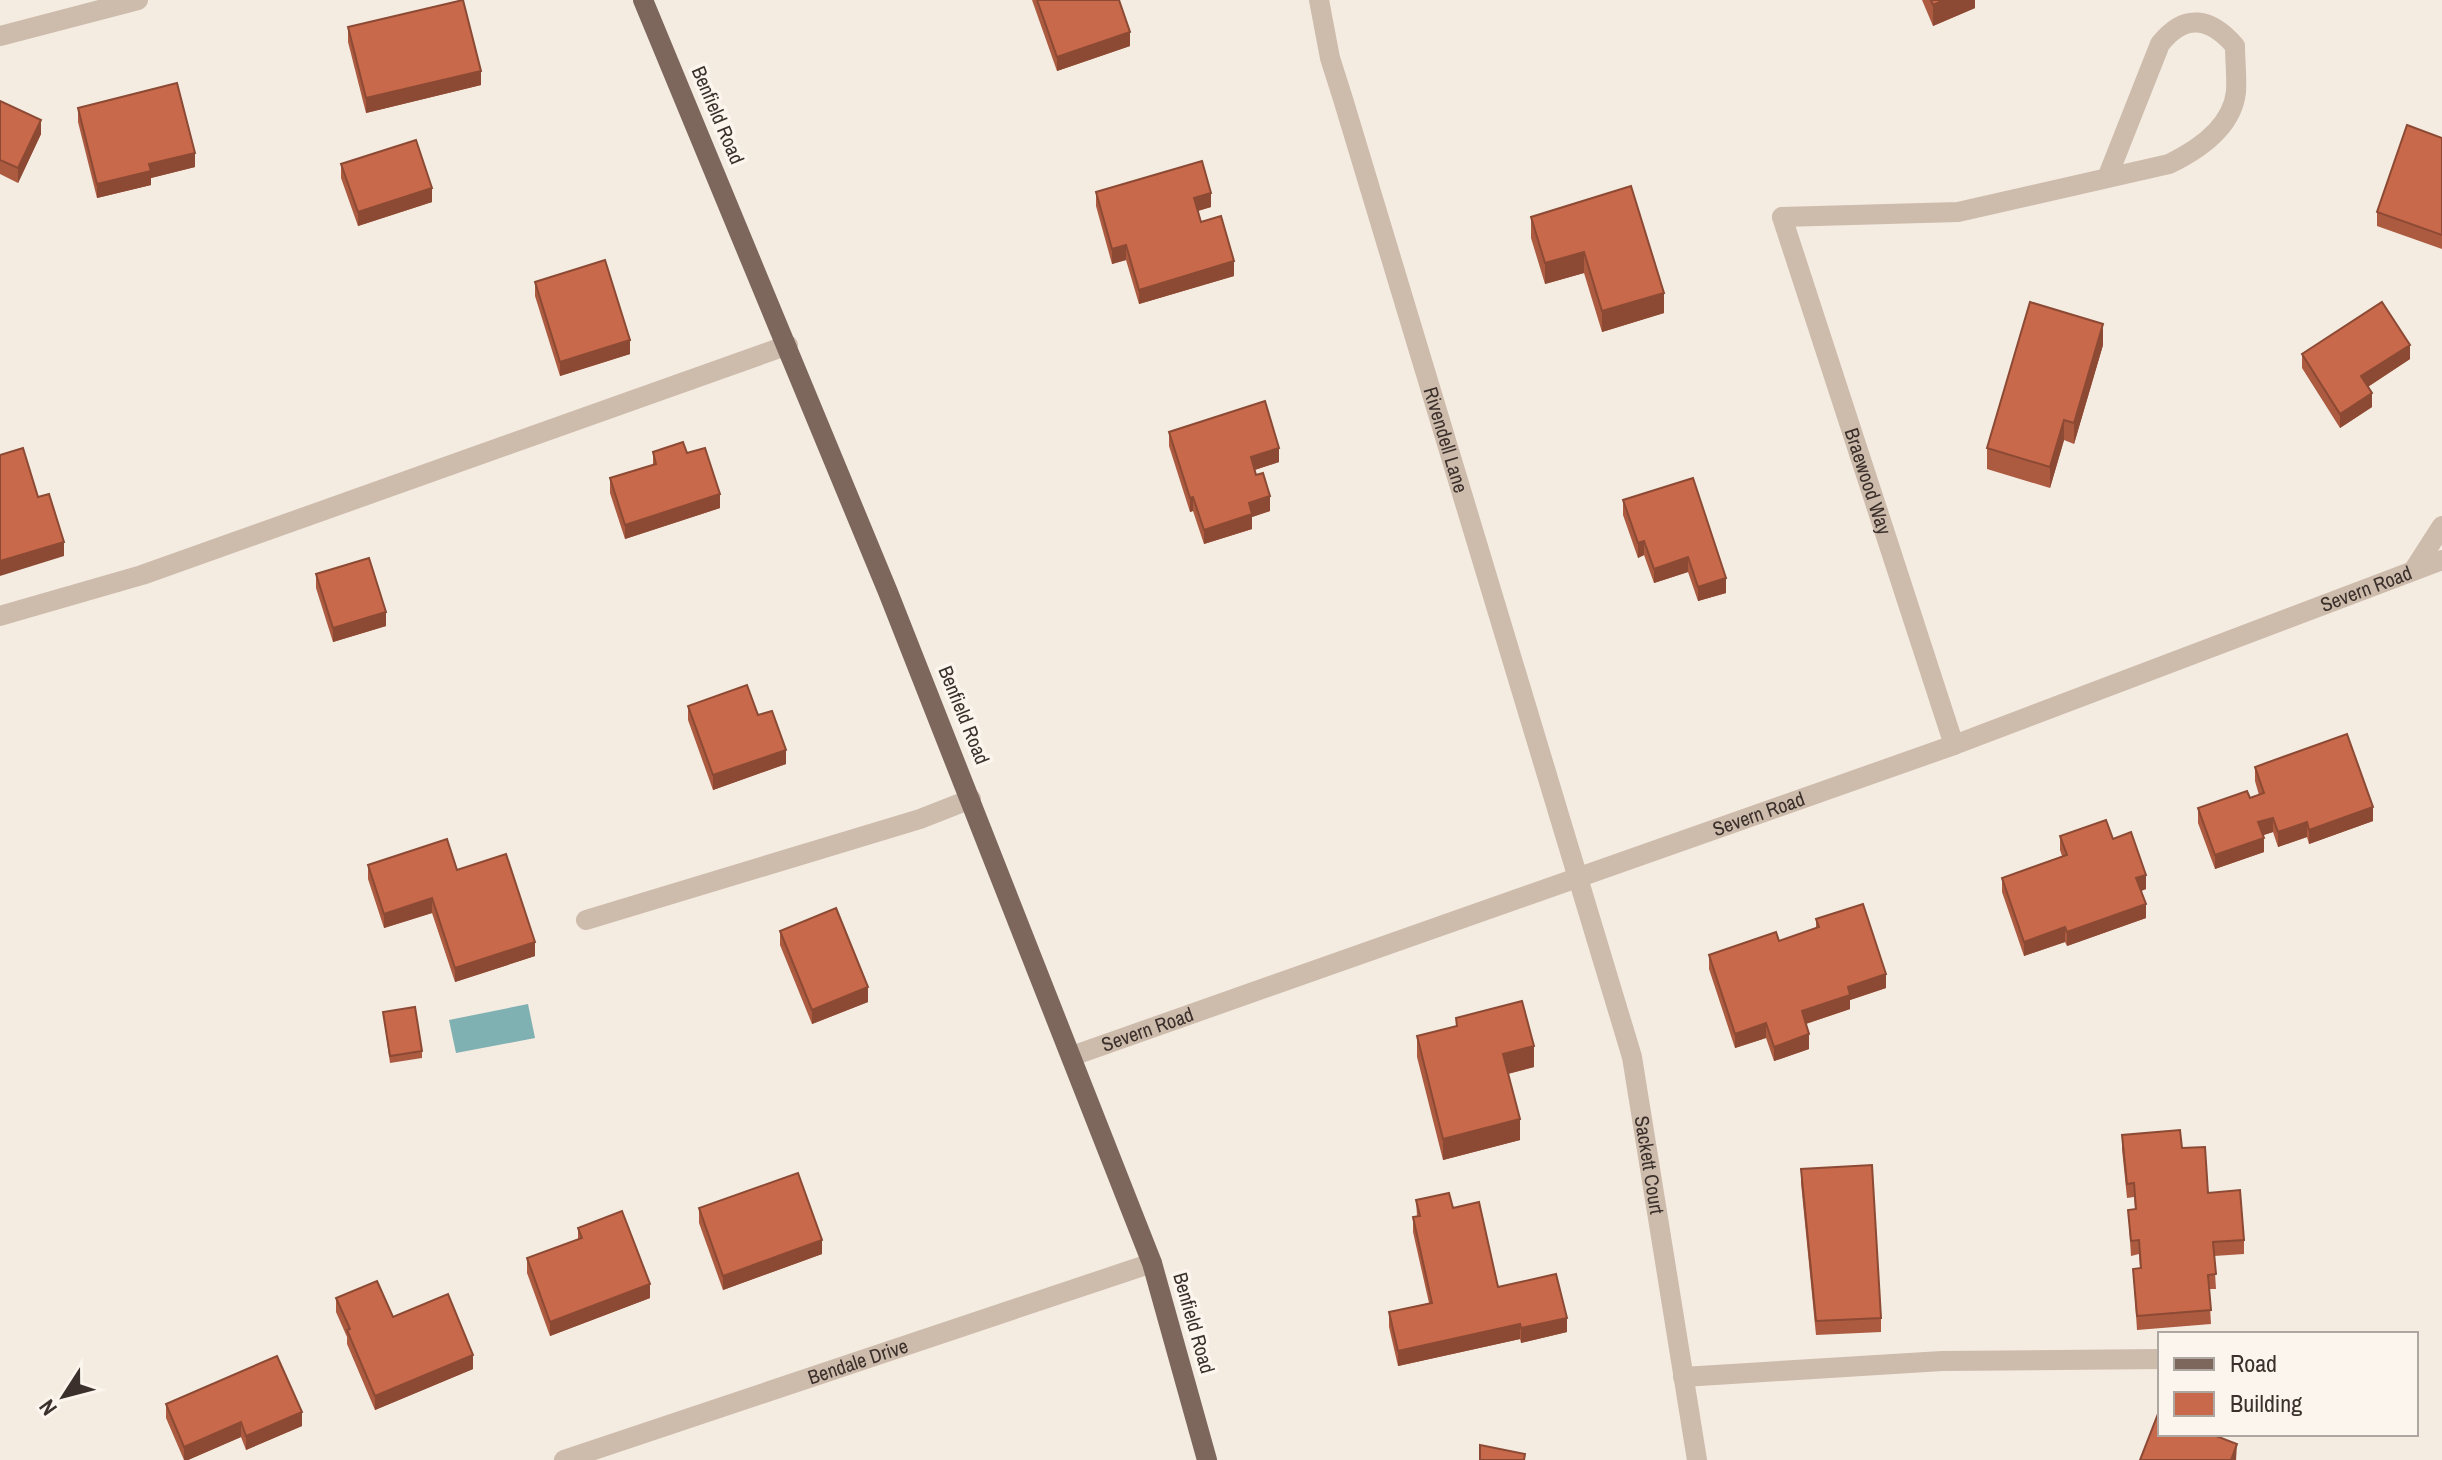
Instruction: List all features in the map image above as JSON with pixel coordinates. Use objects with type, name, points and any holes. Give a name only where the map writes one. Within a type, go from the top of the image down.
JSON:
[{"type":"main road","name":"Benfield Road","points":[[643,0],[788,345],[971,799],[1152,1263],[1207,1460]]},
{"type":"street","points":[[0,36],[138,0]]},
{"type":"street","name":"Rivendell Lane","points":[[1319,0],[1338,85],[1577,878]]},
{"type":"street","points":[[2193,21],[2220,28],[2235,46],[2236,94],[2223,125],[2193,153],[2169,164],[2107,178],[2160,44],[2171,31],[2193,21]]},
{"type":"street","name":"Braewood Way","points":[[1954,745],[1782,217],[1958,212],[2107,178]]},
{"type":"street","points":[[0,616],[142,575],[788,345]]},
{"type":"street","points":[[2415,568],[2442,526]]},
{"type":"street","name":"Severn Road","points":[[1072,1056],[1954,745],[2442,560]]},
{"type":"street","points":[[586,920],[920,819],[971,799]]},
{"type":"street","name":"Sackett Court","points":[[1577,878],[1632,1057],[1697,1460]]},
{"type":"street","name":"Bendale Drive","points":[[564,1460],[1152,1263]]},
{"type":"street","points":[[1683,1377],[1942,1361],[2158,1359]]},
{"type":"water","points":[[528,1004],[535,1038],[456,1053],[449,1020]]},
{"type":"building","points":[[463,0],[481,71],[366,98],[348,27]]},
{"type":"building","points":[[1037,0],[1119,0],[1130,32],[1057,57]]},
{"type":"building","points":[[177,83],[195,153],[149,164],[151,171],[97,184],[78,108]]},
{"type":"building","points":[[0,101],[41,120],[18,168],[0,160]]},
{"type":"building","points":[[2407,125],[2442,138],[2442,235],[2377,212]]},
{"type":"building","points":[[416,140],[432,188],[358,212],[341,164]]},
{"type":"building","points":[[1202,161],[1211,193],[1194,198],[1201,222],[1221,216],[1234,261],[1139,290],[1126,245],[1112,249],[1096,192]]},
{"type":"building","points":[[1631,186],[1664,293],[1602,311],[1584,252],[1545,263],[1531,217]]},
{"type":"building","points":[[605,260],[630,340],[560,362],[535,282]]},
{"type":"building","points":[[2030,302],[2103,324],[2074,423],[2064,420],[2050,467],[1987,448]]},
{"type":"building","points":[[2382,302],[2410,345],[2361,376],[2372,393],[2340,414],[2302,354]]},
{"type":"building","points":[[1265,401],[1279,448],[1251,457],[1256,475],[1263,473],[1270,496],[1249,503],[1252,514],[1204,530],[1193,497],[1190,498],[1169,432]]},
{"type":"building","points":[[683,442],[687,453],[705,448],[720,494],[625,525],[610,478],[656,464],[653,452]]},
{"type":"building","points":[[23,448],[38,497],[49,494],[64,542],[0,561],[0,455]]},
{"type":"building","points":[[1693,478],[1726,578],[1698,587],[1688,557],[1654,569],[1644,541],[1638,543],[1623,500]]},
{"type":"building","points":[[369,558],[386,612],[333,628],[316,574]]},
{"type":"building","points":[[747,685],[758,715],[772,711],[786,750],[713,775],[688,706]]},
{"type":"building","points":[[2347,734],[2373,807],[2309,830],[2307,822],[2278,832],[2273,818],[2258,822],[2264,838],[2215,855],[2198,808],[2247,791],[2250,798],[2264,793],[2255,767]]},
{"type":"building","points":[[2106,820],[2113,839],[2131,832],[2146,875],[2136,878],[2146,904],[2067,932],[2065,927],[2024,942],[2002,878],[2067,855],[2060,836]]},
{"type":"building","points":[[447,839],[457,870],[506,854],[535,942],[455,968],[432,898],[384,914],[368,865]]},
{"type":"building","points":[[1863,904],[1886,974],[1848,987],[1850,995],[1802,1011],[1809,1034],[1774,1047],[1766,1023],[1735,1034],[1709,955],[1776,932],[1779,941],[1819,927],[1816,919]]},
{"type":"building","points":[[836,908],[868,987],[812,1010],[780,931]]},
{"type":"building","points":[[1522,1001],[1534,1046],[1503,1054],[1520,1119],[1443,1139],[1417,1036],[1457,1026],[1456,1018]]},
{"type":"building","points":[[415,1007],[422,1051],[390,1056],[383,1012]]},
{"type":"building","points":[[2180,1130],[2182,1148],[2205,1147],[2208,1193],[2240,1190],[2244,1240],[2213,1242],[2216,1274],[2208,1275],[2211,1310],[2137,1316],[2133,1269],[2141,1268],[2139,1240],[2131,1241],[2128,1210],[2136,1209],[2134,1183],[2127,1184],[2122,1135]]},
{"type":"building","points":[[1872,1165],[1881,1318],[1816,1321],[1801,1169]]},
{"type":"building","points":[[798,1173],[822,1240],[723,1276],[699,1208]]},
{"type":"building","points":[[1449,1193],[1453,1208],[1479,1202],[1498,1287],[1556,1274],[1567,1318],[1521,1328],[1520,1324],[1398,1351],[1389,1312],[1432,1303],[1413,1217],[1420,1216],[1416,1200]]},
{"type":"building","points":[[622,1211],[650,1284],[550,1322],[527,1258],[582,1238],[578,1228]]},
{"type":"building","points":[[377,1281],[393,1317],[448,1294],[473,1355],[375,1396],[336,1298]]},
{"type":"building","points":[[277,1356],[302,1412],[246,1436],[241,1422],[184,1447],[166,1404]]},
{"type":"building","points":[[2158,1414],[2158,1436],[2216,1436],[2237,1444],[2231,1460],[2140,1460]]},
{"type":"building","points":[[1480,1445],[1525,1454],[1524,1460],[1480,1460]]}]
